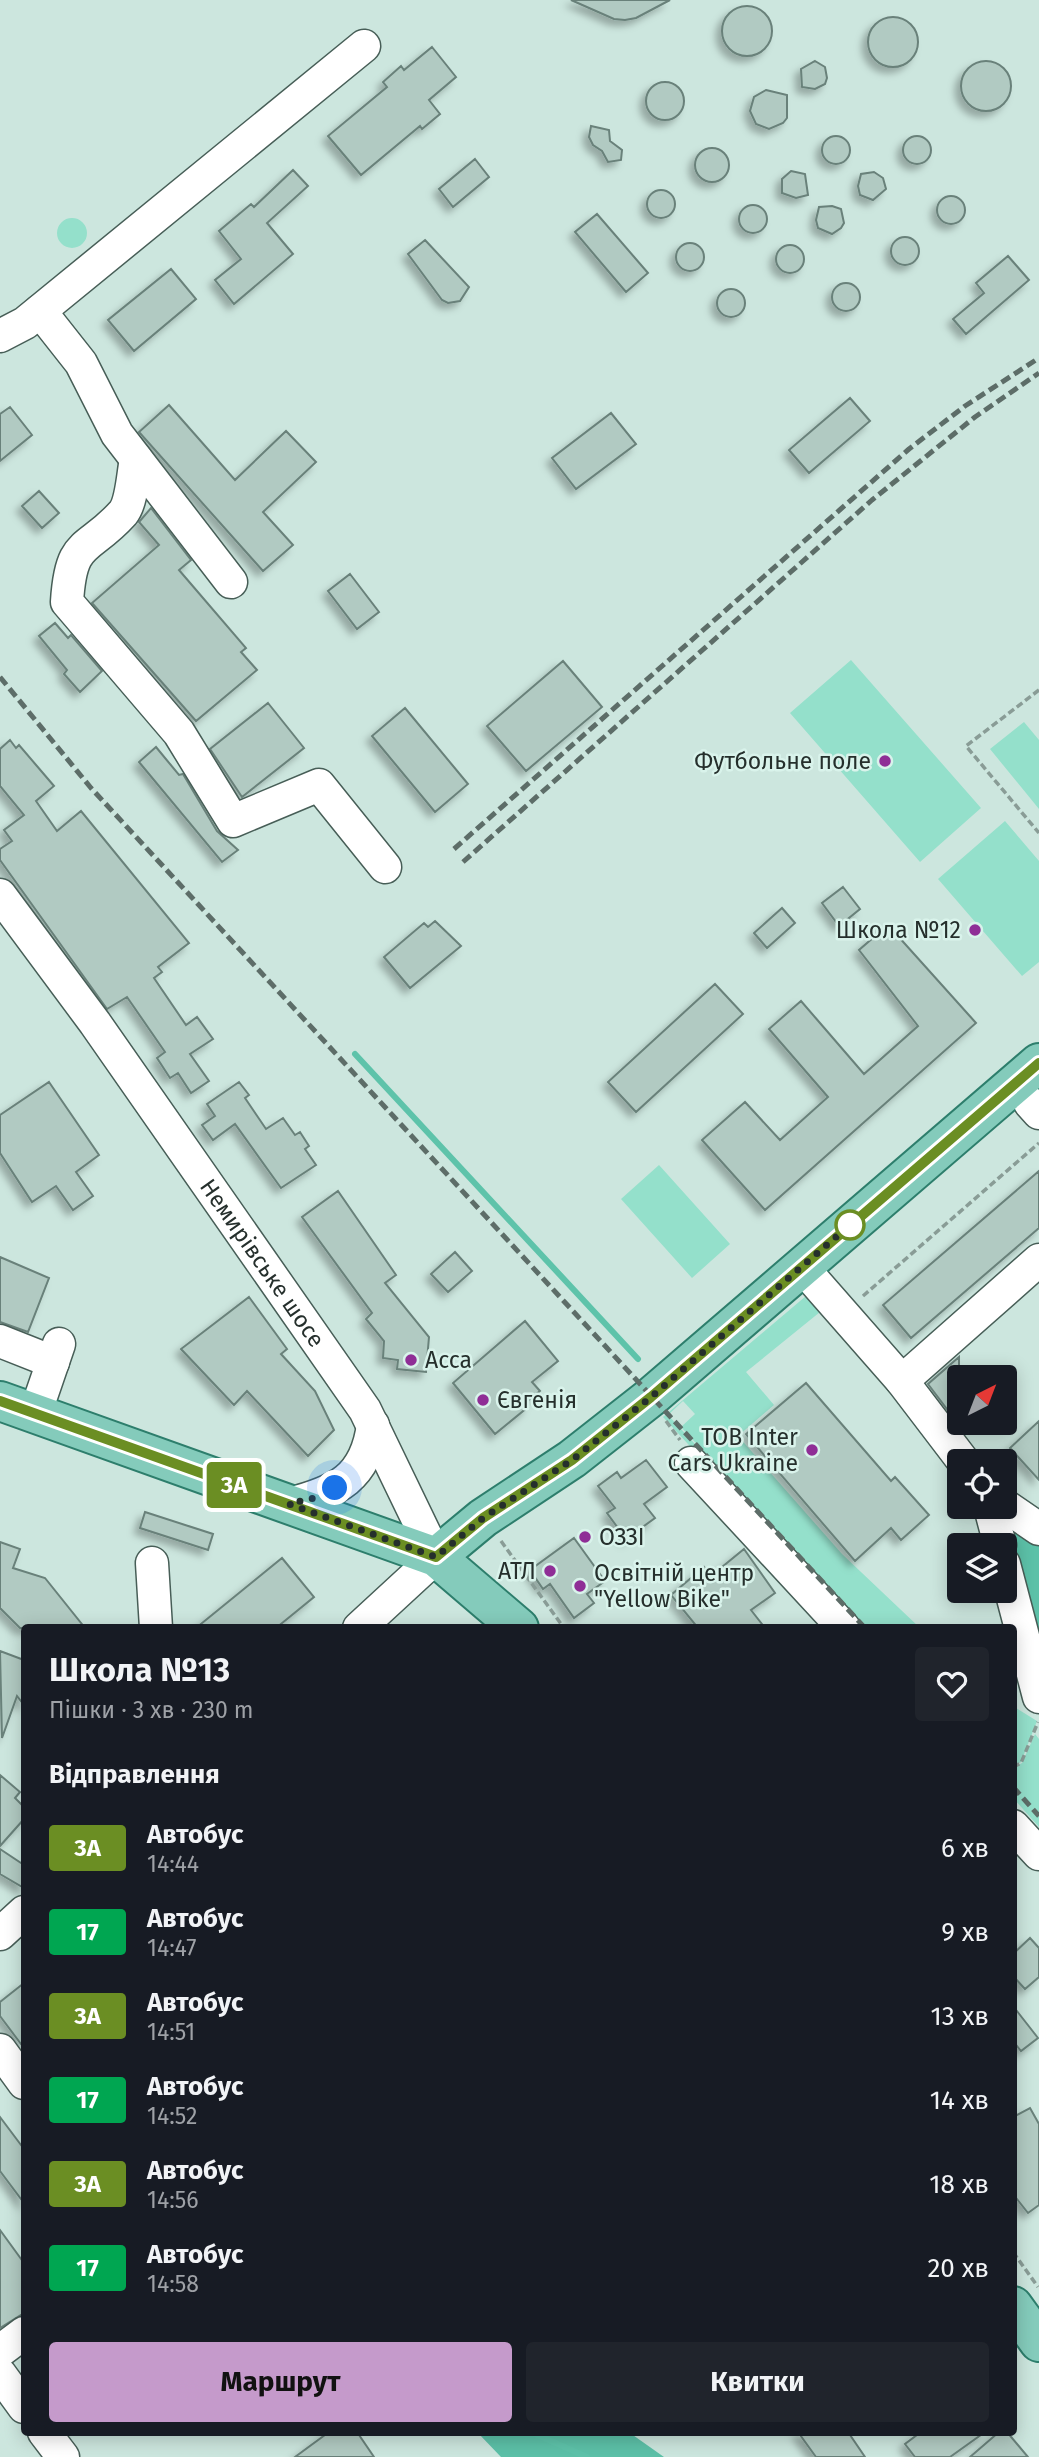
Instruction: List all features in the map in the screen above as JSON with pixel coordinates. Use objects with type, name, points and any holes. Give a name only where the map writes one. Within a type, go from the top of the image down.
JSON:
[{"type":"main road","points":[[0,1401],[436,1557],[483,1518],[572,1460],[651,1397],[1039,1063]]},
{"type":"main road","name":"Немирівське шосе","points":[[436,1557],[514,1624]]},
{"type":"main road","points":[[1017,2312],[1039,2342]]},
{"type":"street","points":[[0,336],[25,323],[364,46]]},
{"type":"street","points":[[40,311],[81,363],[117,434],[231,582]]},
{"type":"street","points":[[136,459],[125,511],[80,549],[69,573],[68,602],[179,733],[233,821],[319,785],[385,867]]},
{"type":"street","name":"Немирівське шосе","points":[[0,895],[103,1034],[373,1425],[436,1557]]},
{"type":"street","points":[[902,1381],[1039,1260]]},
{"type":"street","points":[[802,1267],[902,1381],[954,1449]]},
{"type":"street","points":[[0,1341],[56,1353],[35,1414]]},
{"type":"street","points":[[289,1504],[318,1497],[349,1479],[367,1452],[373,1425]]},
{"type":"street","points":[[685,1449],[840,1624]]},
{"type":"street","points":[[1017,1514],[1039,1529]]},
{"type":"street","points":[[363,1624],[436,1557]]},
{"type":"street","points":[[152,1563],[156,1624]]},
{"type":"street","points":[[1014,1603],[1039,1697]]},
{"type":"street","points":[[1017,1830],[1039,1854]]},
{"type":"street","points":[[0,1934],[21,1915]]},
{"type":"street","points":[[0,2050],[21,2079]]},
{"type":"street","points":[[0,2351],[21,2335]]},
{"type":"street","points":[[0,2374],[21,2402]]},
{"type":"street","points":[[47,2436],[62,2457]]},
{"type":"path","points":[[1039,690],[966,746],[1039,833]]},
{"type":"path","points":[[857,1302],[1039,1143]]},
{"type":"path","points":[[663,1417],[685,1449]]},
{"type":"path","points":[[502,1543],[561,1624]]},
{"type":"path","points":[[1017,1765],[1021,1763],[1032,1743],[1039,1718]]},
{"type":"path","points":[[1017,2258],[1039,2288]]},
{"type":"green space","points":[[72,218],[83,222],[87,233],[83,244],[72,248],[61,244],[57,233],[61,222]]},
{"type":"green space","name":"Футбольне поле","points":[[851,660],[981,808],[920,862],[790,713]]},
{"type":"green space","points":[[1024,722],[1039,740],[1039,809],[990,749]]},
{"type":"green space","points":[[1005,821],[1039,861],[1039,962],[1022,976],[938,879]]},
{"type":"green space","points":[[659,1165],[730,1244],[692,1278],[621,1199]]},
{"type":"green space","points":[[806,1296],[820,1312],[746,1372],[774,1405],[738,1436],[842,1554],[916,1624],[863,1624],[681,1427],[695,1414],[683,1401],[668,1415],[862,1624],[854,1624],[663,1417]]},
{"type":"green space","points":[[1017,1515],[1039,1529],[1039,1697],[1017,1578],[1017,1533],[1009,1533],[1006,1519],[1017,1519]]},
{"type":"green space","points":[[1017,1708],[1037,1721],[1021,1762],[1017,1764]]},
{"type":"green space","points":[[1035,1734],[1039,1739],[1039,1827],[1017,1802],[1017,1766],[1022,1763]]},
{"type":"green space","points":[[481,2436],[634,2436],[664,2457],[501,2457]]},
{"type":"building","points":[[571,0],[670,0],[636,18],[625,20],[614,19]]},
{"type":"building","points":[[747,6],[764,14],[772,31],[764,48],[747,56],[730,48],[722,31],[730,14]]},
{"type":"building","points":[[893,17],[910,25],[918,42],[910,59],[893,67],[876,59],[868,42],[876,25]]},
{"type":"building","points":[[432,47],[456,77],[429,100],[440,114],[422,129],[420,126],[361,175],[328,136],[387,87],[383,82],[401,66],[404,70]]},
{"type":"building","points":[[815,61],[825,67],[825,84],[815,89],[802,87],[801,69]]},
{"type":"building","points":[[986,61],[1003,69],[1011,86],[1003,103],[986,111],[969,103],[961,86],[969,69]]},
{"type":"building","points":[[665,82],[679,87],[684,101],[679,115],[665,120],[651,115],[646,101],[651,87]]},
{"type":"building","points":[[766,90],[787,95],[787,118],[783,123],[769,129],[756,124],[750,111],[754,97]]},
{"type":"building","points":[[591,126],[609,130],[610,141],[622,150],[621,160],[608,162],[602,151],[593,145],[589,137]]},
{"type":"building","points":[[836,136],[846,140],[850,150],[846,160],[836,164],[826,160],[822,150],[826,140]]},
{"type":"building","points":[[917,136],[927,140],[931,150],[927,160],[917,164],[907,160],[903,150],[907,140]]},
{"type":"building","points":[[712,148],[724,153],[729,165],[724,177],[712,182],[700,177],[695,165],[700,153]]},
{"type":"building","points":[[475,159],[489,177],[453,207],[439,189]]},
{"type":"building","points":[[293,170],[308,186],[267,223],[293,254],[234,304],[215,280],[241,259],[219,231],[251,204],[254,207]]},
{"type":"building","points":[[791,171],[805,174],[808,195],[796,198],[782,193],[782,179]]},
{"type":"building","points":[[874,172],[883,178],[886,189],[873,200],[860,195],[858,186],[861,174]]},
{"type":"building","points":[[661,190],[671,194],[675,204],[671,214],[661,218],[651,214],[647,204],[651,194]]},
{"type":"building","points":[[951,196],[961,200],[965,210],[961,220],[951,224],[941,220],[937,210],[941,200]]},
{"type":"building","points":[[753,205],[763,209],[767,219],[763,229],[753,233],[743,229],[739,219],[743,209]]},
{"type":"building","points":[[832,206],[841,209],[844,223],[832,234],[818,228],[816,220],[819,207]]},
{"type":"building","points":[[597,214],[648,273],[626,292],[575,232]]},
{"type":"building","points":[[905,237],[915,241],[919,251],[915,261],[905,265],[895,261],[891,251],[895,241]]},
{"type":"building","points":[[425,240],[469,287],[460,301],[448,303],[442,300],[408,254]]},
{"type":"building","points":[[690,243],[700,247],[704,257],[700,267],[690,271],[680,267],[676,257],[680,247]]},
{"type":"building","points":[[790,245],[800,249],[804,259],[800,269],[790,273],[780,269],[776,259],[780,249]]},
{"type":"building","points":[[1008,256],[1029,280],[966,334],[953,319],[984,293],[976,283]]},
{"type":"building","points":[[171,269],[196,299],[134,351],[108,320]]},
{"type":"building","points":[[846,283],[856,287],[860,297],[856,307],[846,311],[836,307],[832,297],[836,287]]},
{"type":"building","points":[[731,289],[741,293],[745,303],[741,313],[731,317],[721,313],[717,303],[721,293]]},
{"type":"building","points":[[850,398],[870,421],[809,473],[789,450]]},
{"type":"building","points":[[169,405],[235,480],[286,431],[316,462],[263,512],[293,545],[263,571],[139,432]]},
{"type":"building","points":[[10,407],[32,435],[0,461],[0,414]]},
{"type":"building","points":[[611,413],[636,444],[576,489],[552,458]]},
{"type":"building","points":[[39,491],[59,513],[42,528],[22,506]]},
{"type":"building","points":[[151,508],[191,560],[179,570],[246,648],[241,652],[257,670],[196,721],[92,603],[159,545],[139,522]]},
{"type":"building","points":[[350,574],[379,612],[357,629],[328,591]]},
{"type":"building","points":[[55,623],[68,638],[71,635],[102,671],[80,692],[64,674],[67,670],[39,636]]},
{"type":"building","points":[[563,661],[602,707],[526,771],[487,726]]},
{"type":"building","points":[[268,703],[304,748],[242,797],[210,749]]},
{"type":"building","points":[[405,708],[468,784],[435,812],[372,736]]},
{"type":"building","points":[[10,740],[16,748],[19,745],[54,786],[36,801],[57,831],[81,811],[189,943],[158,967],[162,972],[154,978],[186,1025],[197,1017],[213,1039],[190,1054],[209,1081],[191,1093],[178,1073],[170,1078],[157,1058],[165,1052],[127,997],[107,1009],[0,860],[0,849],[12,841],[4,830],[24,815],[0,786],[0,749]]},
{"type":"building","points":[[156,747],[179,775],[183,774],[217,831],[238,850],[222,862],[139,762]]},
{"type":"building","points":[[843,887],[860,909],[839,926],[822,903]]},
{"type":"building","points":[[782,908],[795,923],[767,948],[754,933]]},
{"type":"building","points":[[435,921],[461,946],[410,988],[384,957],[424,923],[428,927]]},
{"type":"building","points":[[888,925],[976,1023],[765,1210],[702,1140],[745,1102],[780,1140],[828,1097],[769,1029],[801,1001],[864,1074],[918,1026],[859,950]]},
{"type":"building","points":[[715,984],[743,1014],[636,1112],[608,1082]]},
{"type":"building","points":[[49,1082],[99,1155],[76,1172],[93,1196],[73,1210],[56,1186],[32,1202],[0,1153],[0,1115]]},
{"type":"building","points":[[239,1082],[249,1095],[245,1098],[266,1129],[283,1118],[295,1135],[300,1132],[309,1146],[305,1149],[316,1165],[281,1188],[235,1124],[213,1140],[202,1125],[215,1116],[207,1104]]},
{"type":"building","points":[[1039,1171],[1039,1228],[911,1338],[883,1305]]},
{"type":"building","points":[[338,1191],[396,1275],[385,1283],[429,1337],[426,1372],[397,1369],[398,1360],[383,1358],[384,1341],[366,1319],[372,1313],[302,1217]]},
{"type":"building","points":[[455,1252],[472,1271],[448,1292],[431,1274]]},
{"type":"building","points":[[0,1257],[49,1278],[28,1332],[0,1322]]},
{"type":"building","points":[[249,1297],[287,1349],[281,1354],[315,1391],[334,1430],[308,1456],[247,1391],[234,1405],[181,1349]]},
{"type":"building","points":[[525,1321],[558,1361],[532,1382],[540,1391],[525,1403],[528,1407],[495,1434],[453,1383]]},
{"type":"building","points":[[959,1357],[959,1365],[950,1365]]},
{"type":"building","points":[[947,1367],[947,1409],[928,1384]]},
{"type":"building","name":"ТОВ Inter Cars Ukraine","points":[[806,1383],[891,1481],[895,1477],[929,1515],[901,1540],[891,1528],[855,1561],[746,1434]]},
{"type":"building","points":[[1039,1421],[1039,1480],[1017,1456],[1017,1449],[1010,1448]]},
{"type":"building","points":[[646,1460],[667,1487],[644,1504],[655,1518],[626,1539],[607,1513],[615,1508],[598,1486],[617,1472],[621,1478]]},
{"type":"building","points":[[145,1512],[213,1534],[208,1550],[140,1528]]},
{"type":"building","points":[[574,1538],[605,1581],[587,1594],[594,1603],[574,1618],[550,1584],[543,1589],[530,1570]]},
{"type":"building","points":[[0,1542],[20,1549],[13,1568],[45,1578],[82,1624],[21,1624],[20,1628],[0,1608]]},
{"type":"building","points":[[744,1549],[775,1593],[751,1610],[762,1624],[695,1624],[671,1595],[704,1567],[711,1576]]},
{"type":"building","points":[[282,1558],[314,1597],[281,1624],[201,1624]]},
{"type":"building","points":[[0,1651],[21,1659],[21,1701],[17,1696],[2,1738]]},
{"type":"building","points":[[0,1775],[20,1792],[15,1798],[21,1804],[21,1822],[0,1846]]},
{"type":"building","points":[[0,1849],[21,1863],[21,1886],[0,1874]]},
{"type":"building","points":[[1030,1938],[1039,1948],[1039,1977],[1025,1989],[1017,1980],[1017,1950]]},
{"type":"building","points":[[21,1985],[21,2044],[0,2016],[0,2002]]},
{"type":"building","points":[[1017,2011],[1038,2038],[1021,2051],[1017,2046]]},
{"type":"building","points":[[1030,2108],[1039,2124],[1039,2205],[1028,2213],[1017,2199],[1017,2115]]},
{"type":"building","points":[[0,2117],[21,2145],[21,2199],[0,2171]]},
{"type":"building","points":[[0,2230],[21,2259],[21,2315],[0,2328]]},
{"type":"building","points":[[324,2436],[360,2436],[374,2457],[295,2457]]},
{"type":"building","points":[[801,2436],[851,2436],[865,2457],[816,2457]]},
{"type":"building","points":[[916,2436],[979,2436],[950,2457],[915,2457],[905,2444]]},
{"type":"building","points":[[994,2436],[1010,2436],[1028,2457],[970,2457]]},
{"type":"waterway","points":[[355,1054],[638,1359]]},
{"type":"waterway","points":[[540,2436],[587,2457]]},
{"type":"railway","points":[[454,849],[909,449],[965,406],[1039,358]]},
{"type":"railway","points":[[463,862],[872,500],[975,417],[1039,373]]},
{"type":"railway","points":[[0,677],[91,788],[861,1624]]},
{"type":"railway","points":[[1017,1791],[1039,1816]]},
{"type":"bus line","name":"3А","points":[[0,1401],[436,1557],[483,1518],[572,1460],[651,1397],[1039,1063]]},
{"type":"place","name":"Футбольне поле","points":[[885,761]]},
{"type":"place","name":"Школа №12","points":[[975,930]]},
{"type":"place","name":"Асса","points":[[411,1360]]},
{"type":"place","name":"Євгенія","points":[[483,1400]]},
{"type":"place","name":"ТОВ Inter Cars Ukraine","points":[[812,1450]]},
{"type":"place","name":"ОЗЗІ","points":[[585,1537]]},
{"type":"place","name":"АТЛ","points":[[550,1571]]},
{"type":"place","name":"Освітній центр \"Yellow Bike\"","points":[[580,1586]]},
{"type":"route","points":[[335,1488],[318,1497],[289,1504],[436,1557],[483,1518],[572,1460],[651,1397],[850,1225]]}]
